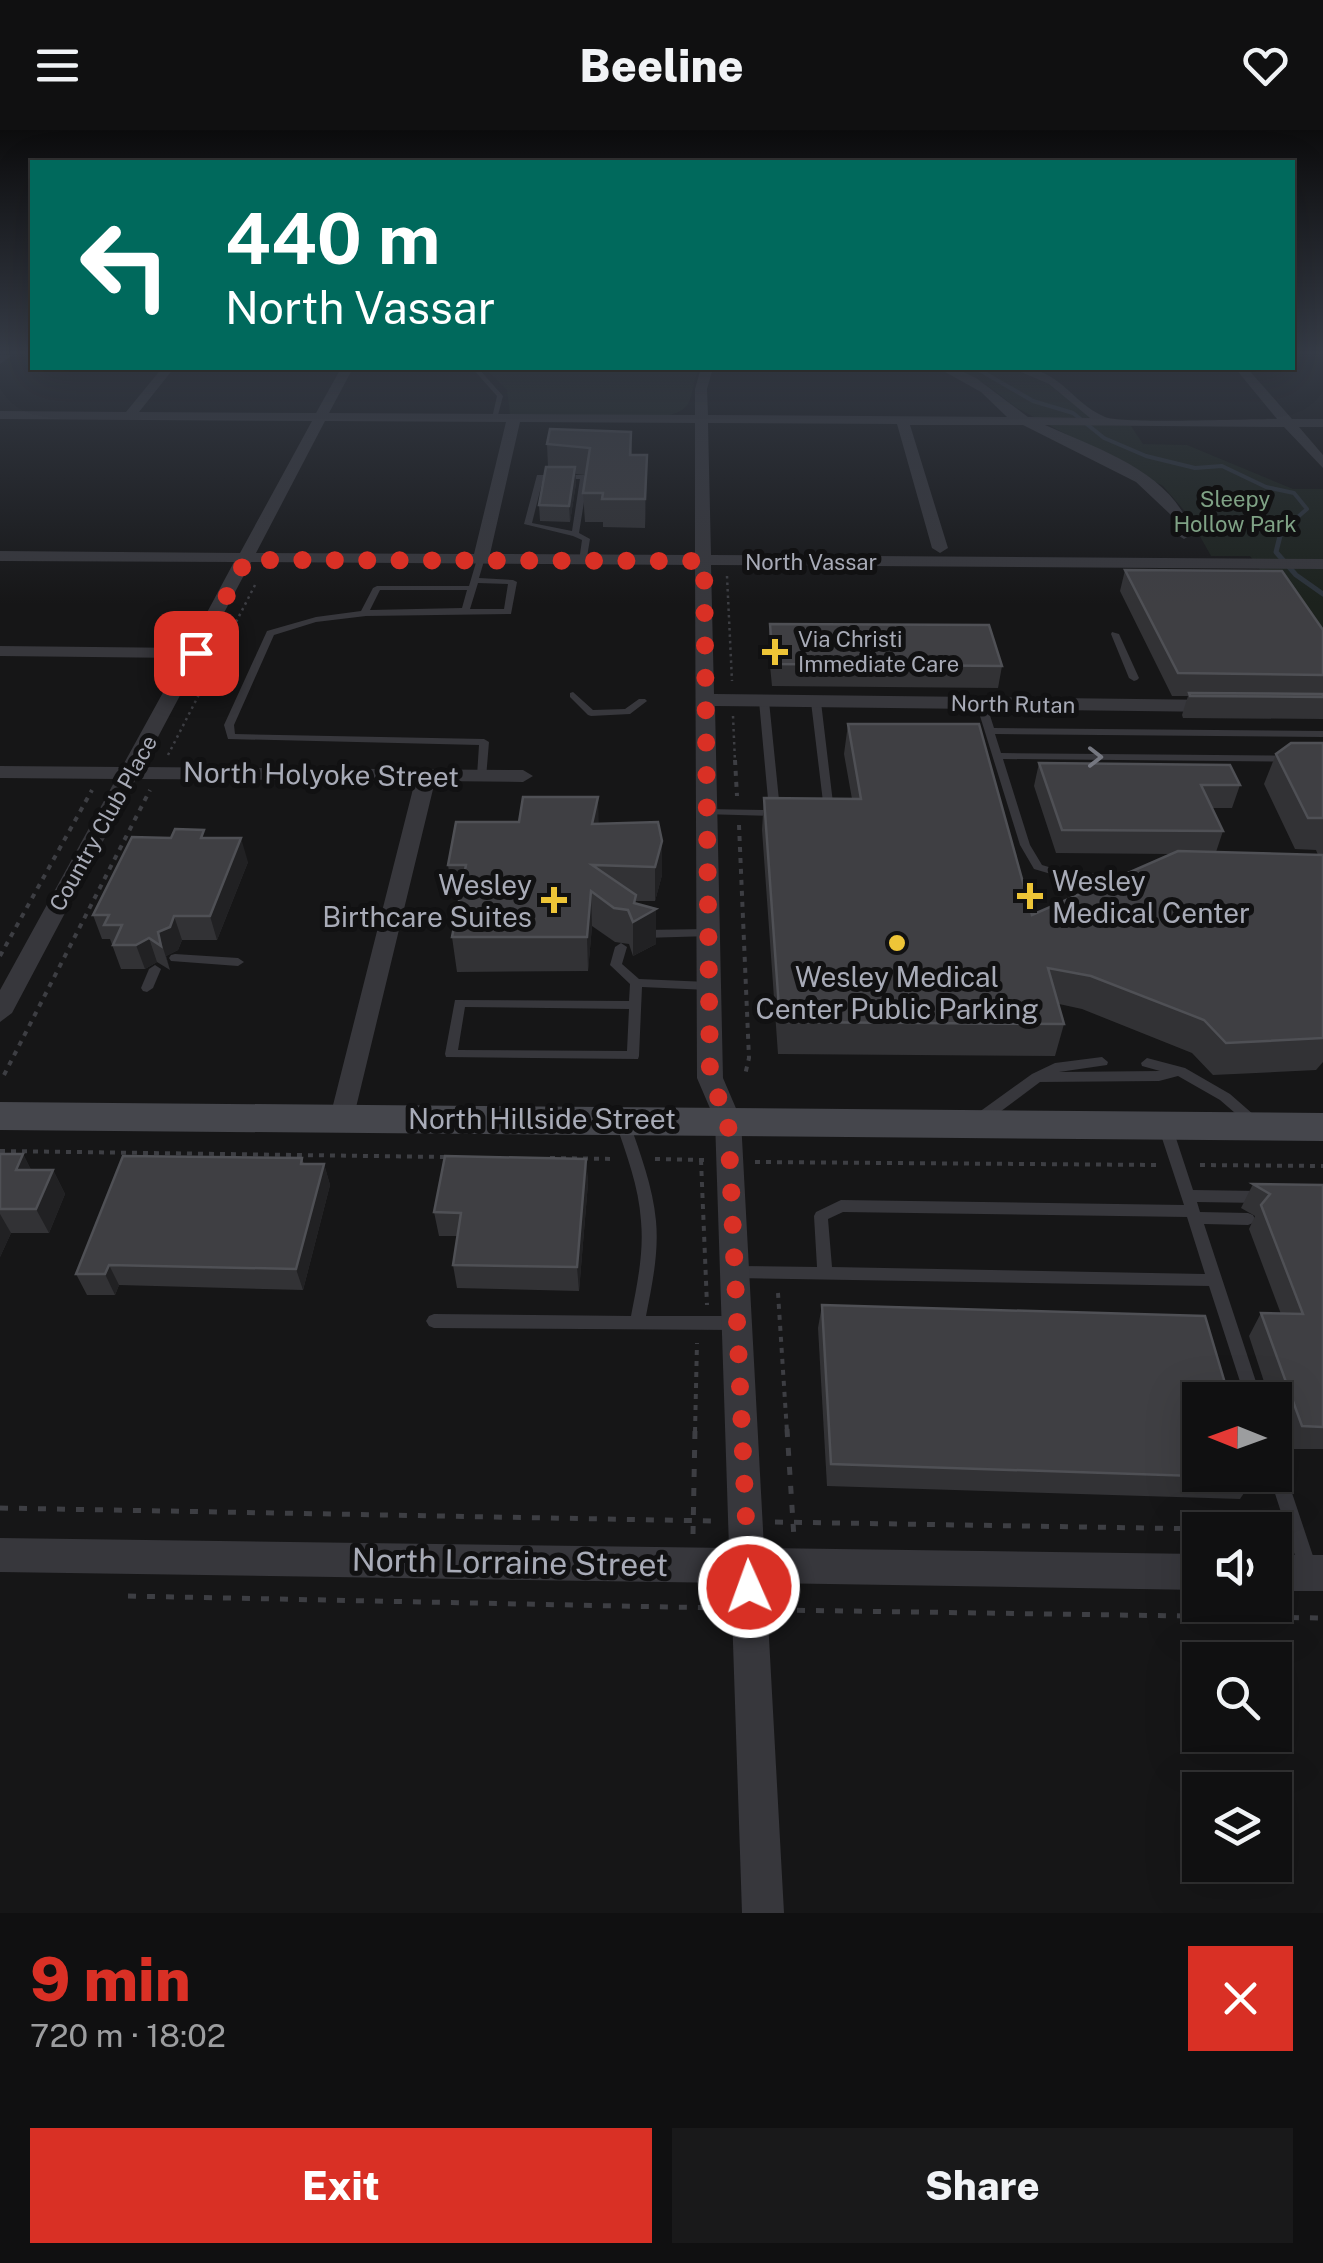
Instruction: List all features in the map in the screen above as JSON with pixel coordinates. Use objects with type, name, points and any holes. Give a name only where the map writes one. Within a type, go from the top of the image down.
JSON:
[{"type":"main road","name":"North Hillside Street","points":[[0,1116],[1323,1128]]},
{"type":"street","name":"Country Club Place","points":[[0,1013],[309,438]]},
{"type":"street","points":[[480,562],[509,438]]},
{"type":"street","points":[[702,438],[710,1078],[728,1120],[735,1272],[720,1323],[746,1522],[763,1913]]},
{"type":"street","points":[[907,438],[940,548]]},
{"type":"street","points":[[1061,438],[1160,492],[1184,522],[1184,534]]},
{"type":"street","points":[[1302,438],[1323,464]]},
{"type":"street","name":"North Vassar","points":[[0,556],[480,562],[1323,564]]},
{"type":"street","points":[[0,652],[196,653]]},
{"type":"street","name":"North Rutan","points":[[704,700],[1247,706]]},
{"type":"street","name":"North Holyoke Street","points":[[0,772],[523,776]]},
{"type":"street","points":[[343,1117],[426,776]]},
{"type":"street","name":"North Lorraine Street","points":[[0,1555],[1182,1572]]},
{"type":"lane","points":[[576,534],[584,477],[540,477],[528,524],[586,538],[583,561]]},
{"type":"lane","points":[[464,611],[480,562]]},
{"type":"lane","points":[[365,612],[377,588],[513,582],[508,612],[365,612],[292,624],[270,634],[229,725],[232,738],[484,742],[482,776]]},
{"type":"lane","points":[[1115,634],[1134,678]]},
{"type":"lane","points":[[573,695],[591,713],[628,712],[642,701]]},
{"type":"lane","points":[[764,701],[775,812]]},
{"type":"lane","points":[[813,813],[828,803],[816,702]]},
{"type":"lane","points":[[980,703],[1026,844],[1038,867],[1068,876],[1147,876]]},
{"type":"lane","points":[[989,731],[1323,734]]},
{"type":"lane","points":[[998,756],[1323,759]]},
{"type":"lane","points":[[706,812],[794,813]]},
{"type":"lane","points":[[642,934],[708,933]]},
{"type":"lane","points":[[621,947],[616,966],[636,982],[708,986]]},
{"type":"lane","points":[[174,958],[238,962]]},
{"type":"lane","points":[[147,988],[156,969]]},
{"type":"lane","points":[[635,1005],[459,1003],[451,1054],[633,1056],[636,982]]},
{"type":"lane","points":[[975,1123],[1037,1076],[1060,1066],[1102,1062]]},
{"type":"lane","points":[[1147,1062],[1180,1071],[1225,1097],[1260,1126]]},
{"type":"lane","points":[[1037,1076],[1160,1076],[1180,1071]]},
{"type":"lane","points":[[622,1119],[651,1212],[652,1257],[637,1322]]},
{"type":"lane","points":[[1165,1125],[1248,1382]]},
{"type":"lane","points":[[825,1274],[821,1216],[841,1206],[1192,1208],[1284,1197]]},
{"type":"lane","points":[[1192,1208],[1248,1219]]},
{"type":"lane","points":[[735,1272],[1215,1280]]},
{"type":"lane","points":[[434,1321],[720,1323]]},
{"type":"lane","points":[[1282,1492],[1302,1573]]},
{"type":"path","points":[[4,1075],[255,584]]},
{"type":"path","points":[[0,1151],[452,1157]]},
{"type":"path","points":[[544,1158],[700,1160],[707,1309],[720,1323],[696,1346],[692,1608]]},
{"type":"path","points":[[770,1162],[1323,1166]]},
{"type":"path","points":[[776,1273],[798,1610]]},
{"type":"path","points":[[0,1508],[1182,1529]]},
{"type":"green space","name":"Sleepy Hollow Park","points":[[1074,438],[1139,438],[1143,444],[1187,445],[1293,489],[1323,489],[1323,659],[1250,556],[1211,556],[1188,515],[1163,486]]},
{"type":"building","points":[[548,438],[631,438],[630,455],[647,455],[645,499],[602,499],[603,493],[583,493],[590,448],[547,444]]},
{"type":"building","points":[[546,467],[575,467],[569,506],[539,505]]},
{"type":"building","points":[[1125,570],[1282,571],[1323,630],[1323,675],[1178,673]]},
{"type":"building","points":[[770,624],[989,625],[1002,666],[773,664]]},
{"type":"building","points":[[1189,693],[1323,694],[1323,697],[1190,696]]},
{"type":"building","points":[[848,724],[979,724],[1032,915],[1178,851],[1323,855],[1323,1038],[1226,1043],[1204,1020],[1091,976],[1048,968],[1064,1024],[780,1022],[764,798],[861,799]]},
{"type":"building","points":[[1291,743],[1323,743],[1323,818],[1308,818],[1276,754]]},
{"type":"building","points":[[1039,763],[1230,765],[1240,785],[1201,785],[1223,831],[1062,830]]},
{"type":"building","points":[[523,797],[598,797],[592,824],[658,822],[662,841],[655,867],[592,865],[636,895],[634,903],[656,909],[633,922],[628,910],[614,908],[591,891],[587,937],[452,937],[466,865],[448,865],[456,822],[519,822]]},
{"type":"building","points":[[175,829],[204,830],[201,838],[241,838],[210,916],[174,916],[170,927],[158,932],[161,946],[149,938],[136,945],[113,945],[122,925],[104,925],[109,915],[93,915],[132,837],[171,838]]},
{"type":"building","points":[[0,1154],[23,1154],[16,1170],[53,1170],[36,1209],[0,1209]]},
{"type":"building","points":[[123,1156],[302,1158],[301,1164],[324,1164],[296,1269],[109,1265],[105,1274],[76,1274]]},
{"type":"building","points":[[445,1156],[586,1159],[577,1267],[453,1265],[461,1213],[434,1212]]},
{"type":"building","points":[[1253,1184],[1323,1185],[1323,1427],[1302,1426],[1292,1398],[1292,1382],[1286,1382],[1261,1313],[1303,1314],[1261,1205],[1270,1194]]},
{"type":"building","points":[[822,1305],[1205,1316],[1225,1382],[1182,1382],[1182,1476],[831,1464]]},
{"type":"waterway","points":[[1104,438],[1146,456],[1195,468],[1222,466],[1266,487],[1294,493],[1307,509],[1278,534]]},
{"type":"waterway","points":[[1281,532],[1276,552],[1296,575],[1323,594]]},
{"type":"place","name":"Via Christi Immediate Care","points":[[775,652]]},
{"type":"place","name":"Wesley Medical Center","points":[[1030,896]]},
{"type":"place","name":"Wesley Birthcare Suites","points":[[554,900]]},
{"type":"place","name":"Wesley Medical Center Public Parking","points":[[897,943]]},
{"type":"route","points":[[196,653],[246,560],[704,561],[701,632],[710,1078],[728,1120],[749,1587]]}]
